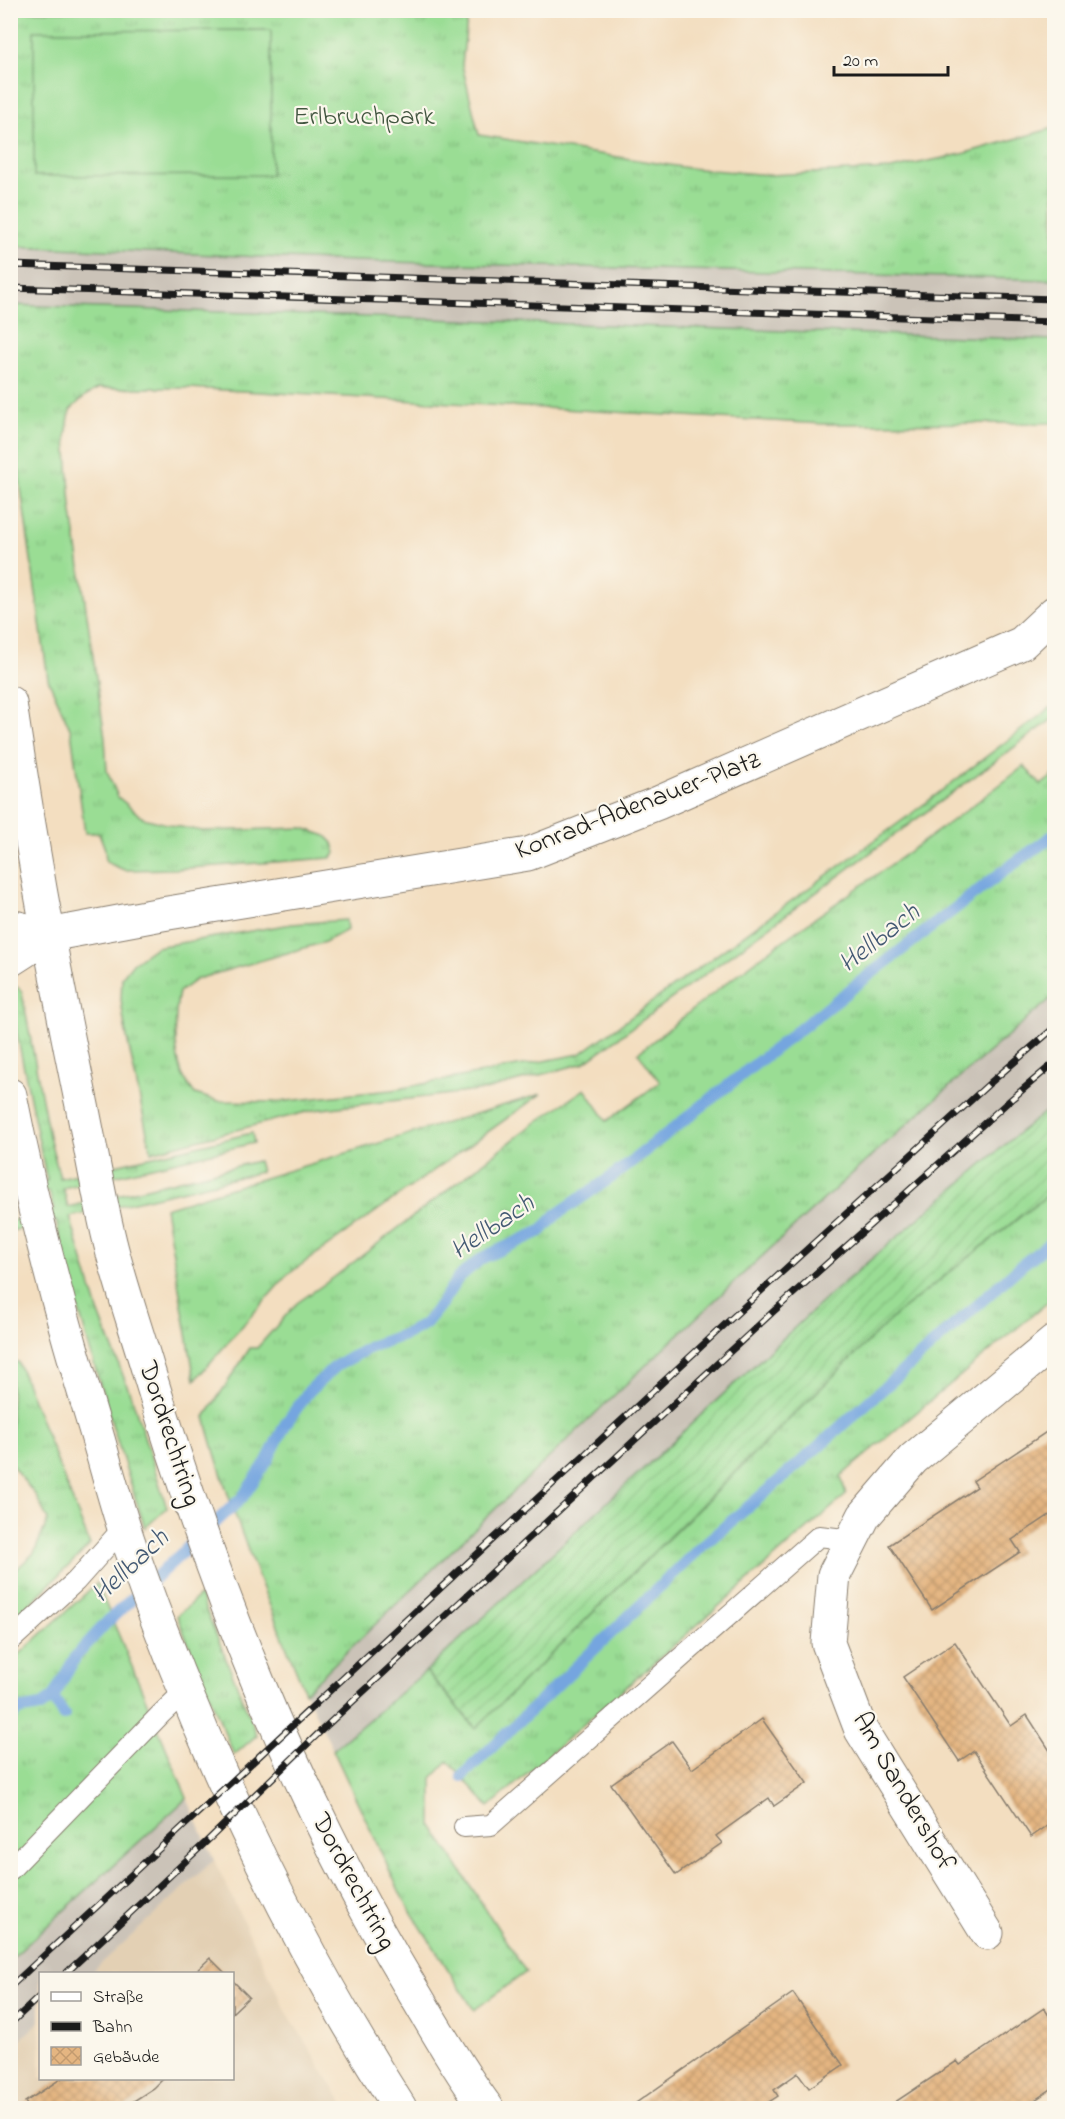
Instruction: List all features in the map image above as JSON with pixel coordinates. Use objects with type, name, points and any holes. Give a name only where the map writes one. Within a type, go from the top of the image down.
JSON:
[{"type":"main road","name":"Konrad-Adenauer-Platz","points":[[50,935],[185,910],[528,854],[692,788],[1011,649],[1022,643],[1054,613]]},
{"type":"main road","name":"Dordrechtring","points":[[10,703],[66,1028],[111,1248],[186,1490],[217,1579],[269,1712],[311,1805],[375,1928],[467,2081],[487,2109]]},
{"type":"main road","points":[[10,926],[50,935]]},
{"type":"main road","points":[[10,960],[50,935]]},
{"type":"main road","points":[[10,1095],[15,1134],[67,1334],[127,1535],[160,1630],[211,1755],[299,1936],[355,2039],[400,2109]]},
{"type":"main road","name":"Am Sandershof","points":[[987,1933],[861,1730],[828,1643],[834,1575],[864,1516],[913,1460],[1054,1342]]},
{"type":"lane","points":[[10,1641],[127,1535]]},
{"type":"lane","points":[[464,1827],[491,1826],[819,1536],[852,1540]]},
{"type":"lane","points":[[10,1870],[185,1691]]},
{"type":"shaded area","points":[[11,246],[354,261],[1054,280],[1054,340],[11,305]]},
{"type":"shaded area","points":[[1054,996],[1054,1105],[834,1291],[426,1671],[333,1750],[305,1692],[742,1274],[960,1076]]},
{"type":"shaded area","points":[[187,1798],[214,1860],[92,1972],[39,1972],[39,2022],[11,2049],[11,1959]]},
{"type":"shaded area","points":[[214,1860],[285,2009],[346,2108],[11,2108],[11,2049],[39,2022],[39,2080],[234,2080],[234,1972],[92,1972]]},
{"type":"green space","name":"Erlbruchpark","points":[[11,11],[468,11],[462,65],[479,135],[688,168],[770,175],[891,169],[962,154],[1054,128],[1054,280],[354,261],[11,246]]},
{"type":"green space","points":[[271,30],[271,175],[34,176],[34,31]]},
{"type":"green space","points":[[10,305],[1054,340],[1054,423],[824,424],[189,388],[99,388],[85,396],[70,410],[66,437],[71,506],[105,738],[107,771],[118,797],[143,818],[202,831],[303,828],[326,836],[333,843],[336,853],[331,858],[175,869],[124,870],[106,862],[105,849],[99,833],[85,833],[71,731],[48,679],[10,395]]},
{"type":"green space","points":[[1054,705],[1054,718],[584,1063],[485,1090],[314,1110],[151,1152],[121,1000],[122,977],[133,963],[156,947],[292,924],[346,920],[347,930],[325,942],[197,979],[179,992],[176,1033],[177,1055],[182,1074],[195,1094],[218,1101],[277,1102],[392,1090],[580,1054],[911,814]]},
{"type":"green space","points":[[1024,766],[1041,785],[1054,775],[1054,996],[862,1165],[674,1338],[305,1692],[237,1521],[205,1417],[250,1348],[257,1348],[297,1303],[539,1120],[585,1089],[607,1121],[660,1082],[638,1053],[763,956]]},
{"type":"green space","points":[[13,986],[19,988],[22,993],[49,1136],[60,1178],[252,1133],[254,1143],[63,1188],[68,1207],[258,1161],[261,1172],[70,1217],[98,1311],[133,1401],[167,1508],[145,1528],[97,1375],[56,1221],[11,1231],[10,1221],[54,1210],[49,1191],[11,1200],[11,1190],[47,1181],[11,1005]]},
{"type":"green space","points":[[541,1094],[287,1275],[195,1380],[165,1208]]},
{"type":"green space","points":[[1054,1105],[1054,1190],[894,1316],[476,1728],[426,1671],[834,1291]]},
{"type":"green space","points":[[1054,1190],[1054,1297],[841,1476],[846,1495],[489,1807],[448,1761],[432,1778],[432,1826],[526,1972],[474,2010],[403,1899],[333,1750],[426,1671],[475,1728],[894,1316]]},
{"type":"green space","points":[[11,1361],[18,1362],[90,1545],[11,1622],[11,1574],[34,1553],[48,1520],[36,1496],[11,1464]]},
{"type":"green space","points":[[97,1583],[187,1798],[11,1959],[11,1662]]},
{"type":"green space","points":[[200,1595],[257,1735],[234,1755],[177,1616]]},
{"type":"building","points":[[1054,1427],[1054,1512],[1012,1540],[1020,1552],[932,1610],[889,1545],[977,1487],[973,1481]]},
{"type":"building","points":[[955,1642],[1011,1726],[1027,1715],[1054,1757],[1054,1837],[1047,1826],[1031,1837],[974,1751],[959,1761],[903,1677]]},
{"type":"building","points":[[762,1719],[807,1783],[774,1806],[769,1798],[716,1836],[722,1843],[676,1875],[611,1784],[672,1741],[692,1769]]},
{"type":"building","points":[[210,1958],[224,1972],[195,1972]]},
{"type":"building","points":[[234,1982],[249,1997],[234,2011]]},
{"type":"building","points":[[793,1993],[843,2065],[809,2088],[798,2073],[774,2090],[778,2096],[769,2102],[773,2108],[639,2108],[636,2103]]},
{"type":"building","points":[[1044,2008],[1052,2020],[1054,2018],[1054,2087],[1023,2108],[886,2108],[957,2061],[960,2065]]},
{"type":"building","points":[[59,2080],[162,2080],[154,2088],[123,2108],[29,2108],[25,2102]]},
{"type":"waterway","name":"Hellbach","points":[[10,1720],[17,1710],[41,1706],[53,1697],[76,1656],[108,1621],[242,1498],[267,1461],[286,1423],[309,1391],[336,1366],[372,1346],[406,1334],[425,1324],[458,1278],[482,1258],[541,1231],[556,1215],[613,1176],[1001,873],[1054,835]]},
{"type":"waterway","name":"Hellbach","points":[[462,1776],[701,1547],[802,1461],[1023,1264],[1054,1240]]},
{"type":"waterway","name":"Hellbach","points":[[53,1697],[64,1715]]},
{"type":"railway","points":[[10,265],[1054,299]]},
{"type":"railway","points":[[10,288],[1054,322]]},
{"type":"railway","points":[[10,1987],[760,1292],[990,1083],[1054,1028]]},
{"type":"railway","points":[[67,1972],[323,1729],[775,1310],[1054,1063]]},
{"type":"railway","points":[[10,2024],[39,1997]]}]
